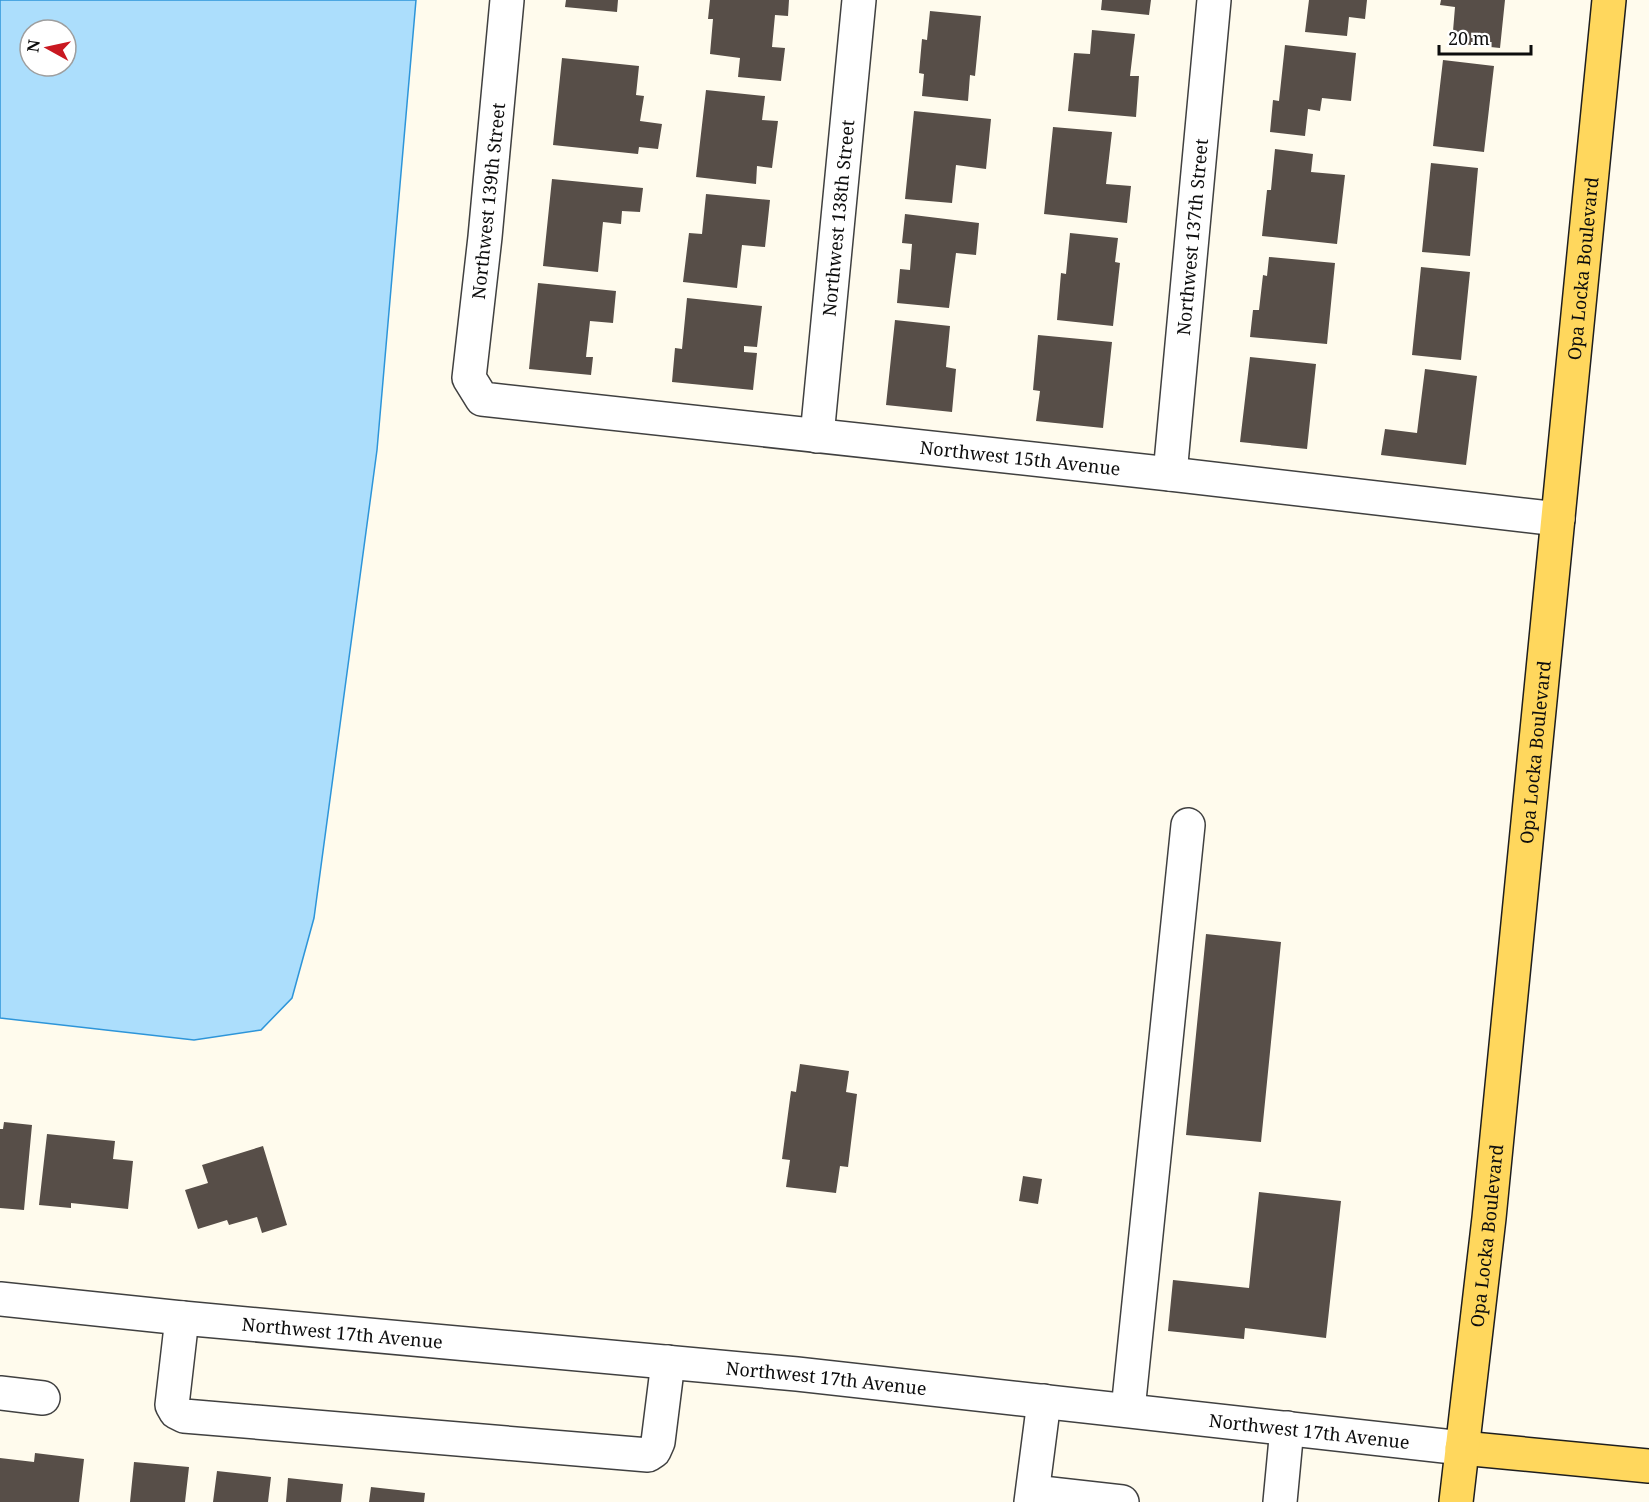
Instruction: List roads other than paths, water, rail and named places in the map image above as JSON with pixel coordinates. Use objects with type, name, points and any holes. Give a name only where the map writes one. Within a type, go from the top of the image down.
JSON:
[{"type":"main road","name":"Opa Locka Boulevard","points":[[1456,1502],[1489,1218],[1609,0]]},
{"type":"main road","name":"Northwest 17th Avenue","points":[[1462,1448],[1649,1466]]},
{"type":"street","name":"Northwest 139th Street","points":[[482,399],[469,378],[485,237],[507,0]]},
{"type":"street","name":"Northwest 138th Street","points":[[817,435],[859,0]]},
{"type":"street","name":"Northwest 137th Street","points":[[1170,474],[1214,0]]},
{"type":"street","name":"Northwest 15th Avenue","points":[[482,399],[1558,519]]},
{"type":"street","points":[[1128,1410],[1188,825]]},
{"type":"street","name":"Northwest 17th Avenue","points":[[0,1299],[182,1318],[668,1362],[1128,1410],[1462,1448]]},
{"type":"street","points":[[182,1318],[172,1405],[176,1412],[184,1416],[648,1455],[654,1451],[658,1442],[668,1362]]},
{"type":"street","points":[[0,1393],[43,1398]]},
{"type":"street","points":[[1044,1401],[1032,1497],[1122,1502]]},
{"type":"street","points":[[1280,1502],[1287,1428]]},
{"type":"water","points":[[0,0],[416,0],[377,450],[314,918],[292,998],[261,1030],[194,1040],[0,1018]]}]
